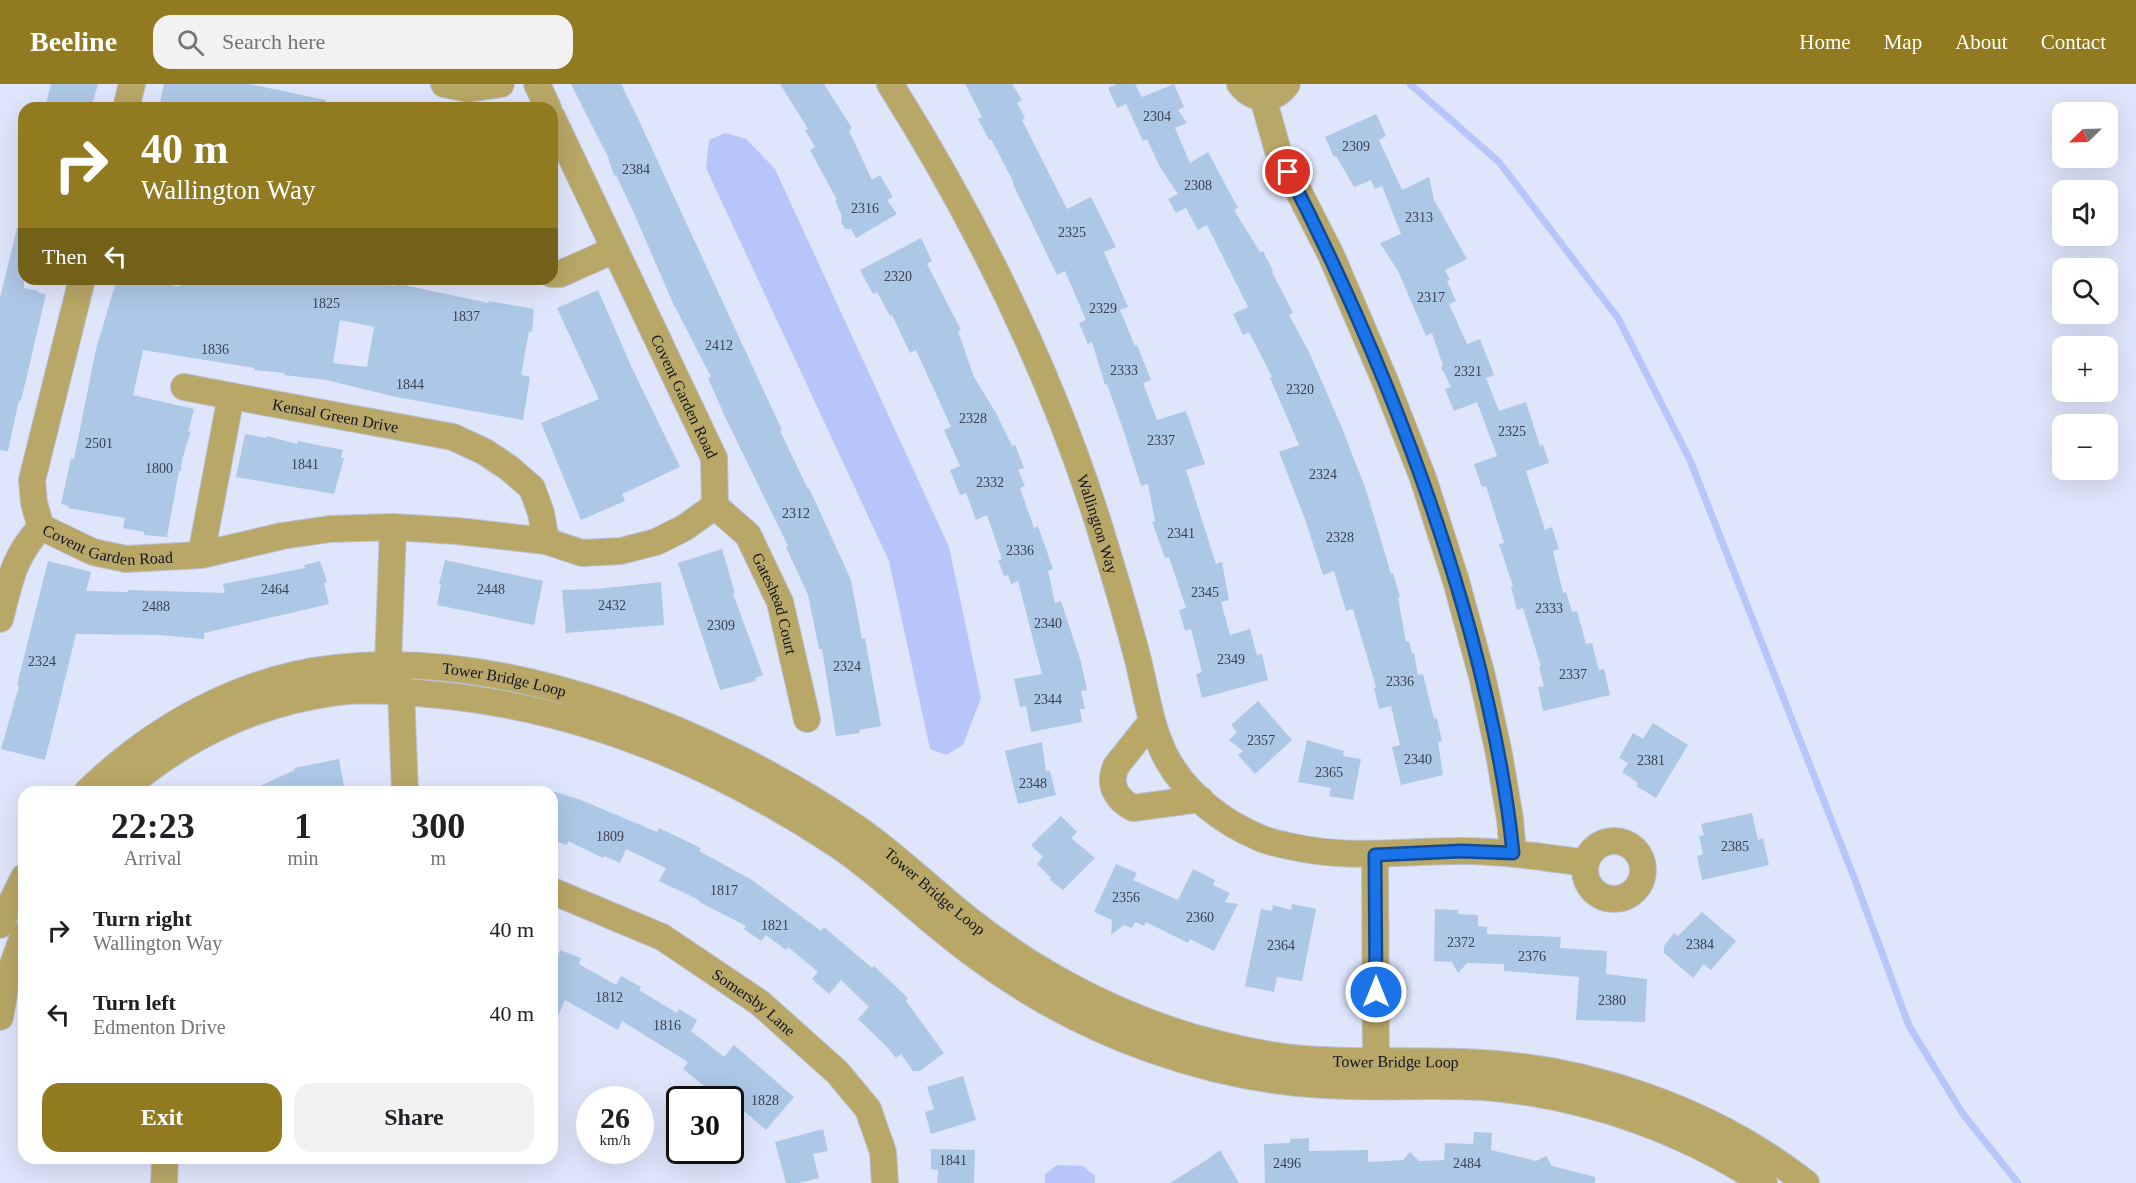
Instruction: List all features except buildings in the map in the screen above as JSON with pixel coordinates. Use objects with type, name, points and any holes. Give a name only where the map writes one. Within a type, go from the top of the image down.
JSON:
[{"type":"street","points":[[128,102],[132,84]]},
{"type":"street","points":[[444,84],[468,88],[501,84]]},
{"type":"street","points":[[537,84],[545,102]]},
{"type":"street","name":"Wallington Way","points":[[890,84],[924,138],[976,233],[1064,426],[1096,516],[1130,628],[1155,731],[1168,760],[1188,788],[1211,810],[1237,828],[1264,840],[1329,853],[1375,855],[1461,851],[1513,853],[1585,863]]},
{"type":"street","points":[[1240,84],[1247,92],[1263,98],[1280,92],[1287,84]]},
{"type":"street","points":[[1263,98],[1278,151],[1330,255],[1385,381],[1423,478],[1456,581],[1482,676],[1501,765],[1513,853]]},
{"type":"street","name":"Covent Garden Road","points":[[81,285],[32,480],[34,503],[41,527],[93,552],[126,559],[201,555],[282,536],[330,529],[393,527],[457,531],[546,541],[582,553],[621,551],[656,542],[684,528],[715,506],[714,458],[558,130]]},
{"type":"street","points":[[558,274],[614,250]]},
{"type":"street","name":"Kensal Green Drive","points":[[184,387],[453,438],[464,442],[493,458],[532,488],[541,513],[546,541]]},
{"type":"street","points":[[201,555],[231,396]]},
{"type":"street","name":"Gateshead Court","points":[[715,506],[748,535],[780,602],[807,718]]},
{"type":"street","points":[[0,619],[16,561],[26,543],[41,527]]},
{"type":"street","points":[[393,527],[388,664],[401,692],[405,786]]},
{"type":"street","name":"Tower Bridge Loop","points":[[94,786],[137,748],[169,726],[220,700],[272,681],[334,668],[388,664],[443,669],[522,681],[606,704],[703,740],[774,776],[859,830],[900,861],[964,916],[1034,966],[1087,996],[1140,1019],[1240,1049],[1305,1059],[1501,1064],[1581,1078],[1634,1092],[1686,1112],[1746,1143],[1806,1183]]},
{"type":"street","name":"Tower Bridge Loop","points":[[128,786],[185,744],[218,727],[249,714],[318,695],[344,692],[401,692],[462,697],[557,716],[661,751],[751,792],[841,848],[967,949],[1025,990],[1106,1032],[1150,1049],[1236,1074],[1275,1081],[1326,1086],[1492,1088],[1546,1095],[1598,1107],[1638,1120],[1697,1145],[1764,1183]]},
{"type":"street","points":[[1152,721],[1116,766],[1113,786],[1117,797],[1133,808],[1200,800]]},
{"type":"street","points":[[1375,855],[1376,1086]]},
{"type":"street","points":[[0,926],[18,889]]},
{"type":"street","name":"Somersby Lane","points":[[558,894],[662,938],[760,1003],[837,1072],[868,1109],[883,1152],[885,1183]]},
{"type":"street","points":[[0,1017],[6,983],[18,950]]},
{"type":"street","points":[[164,1183],[165,1164]]},
{"type":"water","points":[[725,133],[746,139],[775,169],[949,547],[981,698],[963,745],[946,755],[930,749],[889,561],[706,168],[709,140]]},
{"type":"water","points":[[1057,1165],[1083,1166],[1095,1176],[1095,1183],[1045,1183],[1045,1174]]},
{"type":"waterway","points":[[1410,84],[1499,162],[1618,318],[1690,460],[1855,880],[1909,1026],[1963,1114],[2018,1183]]},
{"type":"route","points":[[1288,172],[1330,255],[1385,381],[1423,478],[1456,581],[1482,676],[1510,819],[1513,853],[1461,851],[1375,855],[1376,992]]}]
